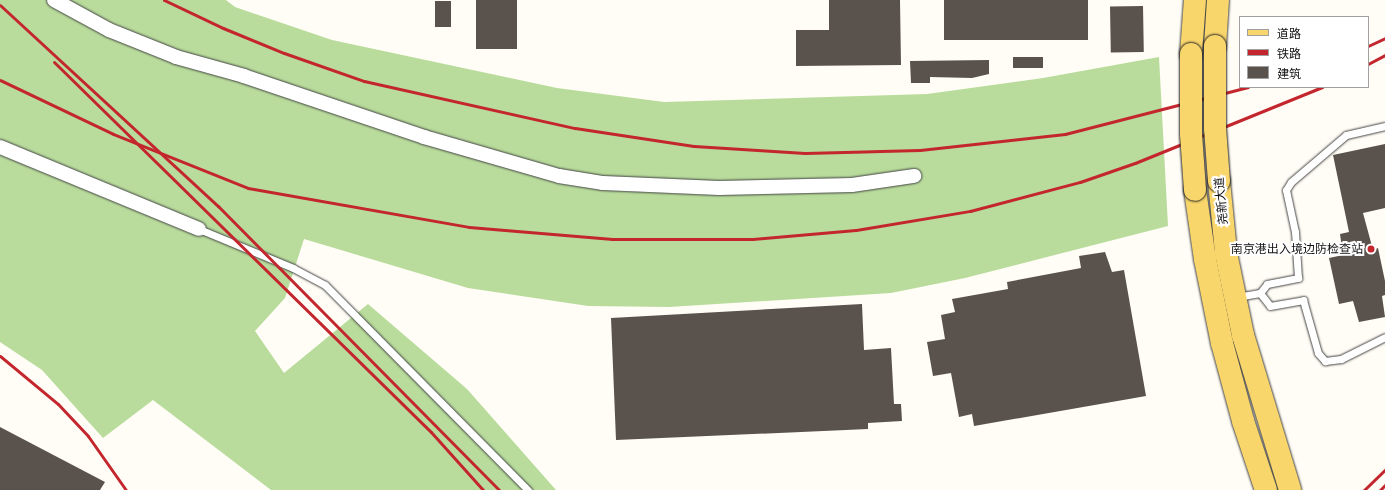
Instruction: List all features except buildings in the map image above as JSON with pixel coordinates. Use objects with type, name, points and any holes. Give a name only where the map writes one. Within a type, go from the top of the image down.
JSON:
[{"type":"main road","name":"尧新大道","points":[[1195,0],[1191,54],[1191,134],[1195,190],[1205,259],[1222,343],[1243,422],[1264,489]]},
{"type":"main road","name":"尧新大道","points":[[1218,0],[1215,46],[1215,128],[1226,253],[1243,335],[1289,487]]},
{"type":"street","points":[[54,0],[109,30],[169,55],[244,76],[424,137],[559,176],[603,183],[719,188],[852,185],[914,176]]},
{"type":"street","points":[[0,147],[199,229]]},
{"type":"lane","points":[[1235,298],[1260,293],[1266,284],[1298,278],[1295,232],[1286,190],[1291,182],[1346,135],[1385,126]]},
{"type":"lane","points":[[199,229],[293,268],[325,285],[528,490]]},
{"type":"lane","points":[[1260,293],[1270,306],[1303,300],[1318,353],[1325,361],[1341,359],[1385,337]]},
{"type":"green space","points":[[0,0],[226,0],[235,7],[332,40],[557,88],[664,102],[927,94],[1043,78],[1159,57],[1168,226],[965,278],[891,293],[669,307],[588,306],[468,288],[304,239],[285,298],[255,331],[284,373],[368,304],[467,389],[556,490],[271,490],[153,400],[103,438],[42,370],[0,342]]},
{"type":"railway","points":[[164,0],[223,28],[284,53],[364,81],[575,128],[694,146],[805,153],[920,150],[1065,134],[1244,88]]},
{"type":"railway","points":[[0,5],[218,206],[499,490]]},
{"type":"railway","points":[[1369,46],[1385,38]]},
{"type":"railway","points":[[1369,63],[1385,55]]},
{"type":"railway","points":[[54,62],[431,432],[483,490]]},
{"type":"railway","points":[[0,80],[113,134],[248,188],[469,227],[612,239],[753,239],[856,230],[970,211],[1080,182],[1135,163],[1320,88]]},
{"type":"railway","points":[[0,356],[58,404],[88,436],[126,490]]},
{"type":"railway","points":[[1364,490],[1385,470]]},
{"type":"railway","points":[[1380,490],[1385,485]]},
{"type":"place","name":"南京港出入境边防检查站","points":[[1371,249]]}]
